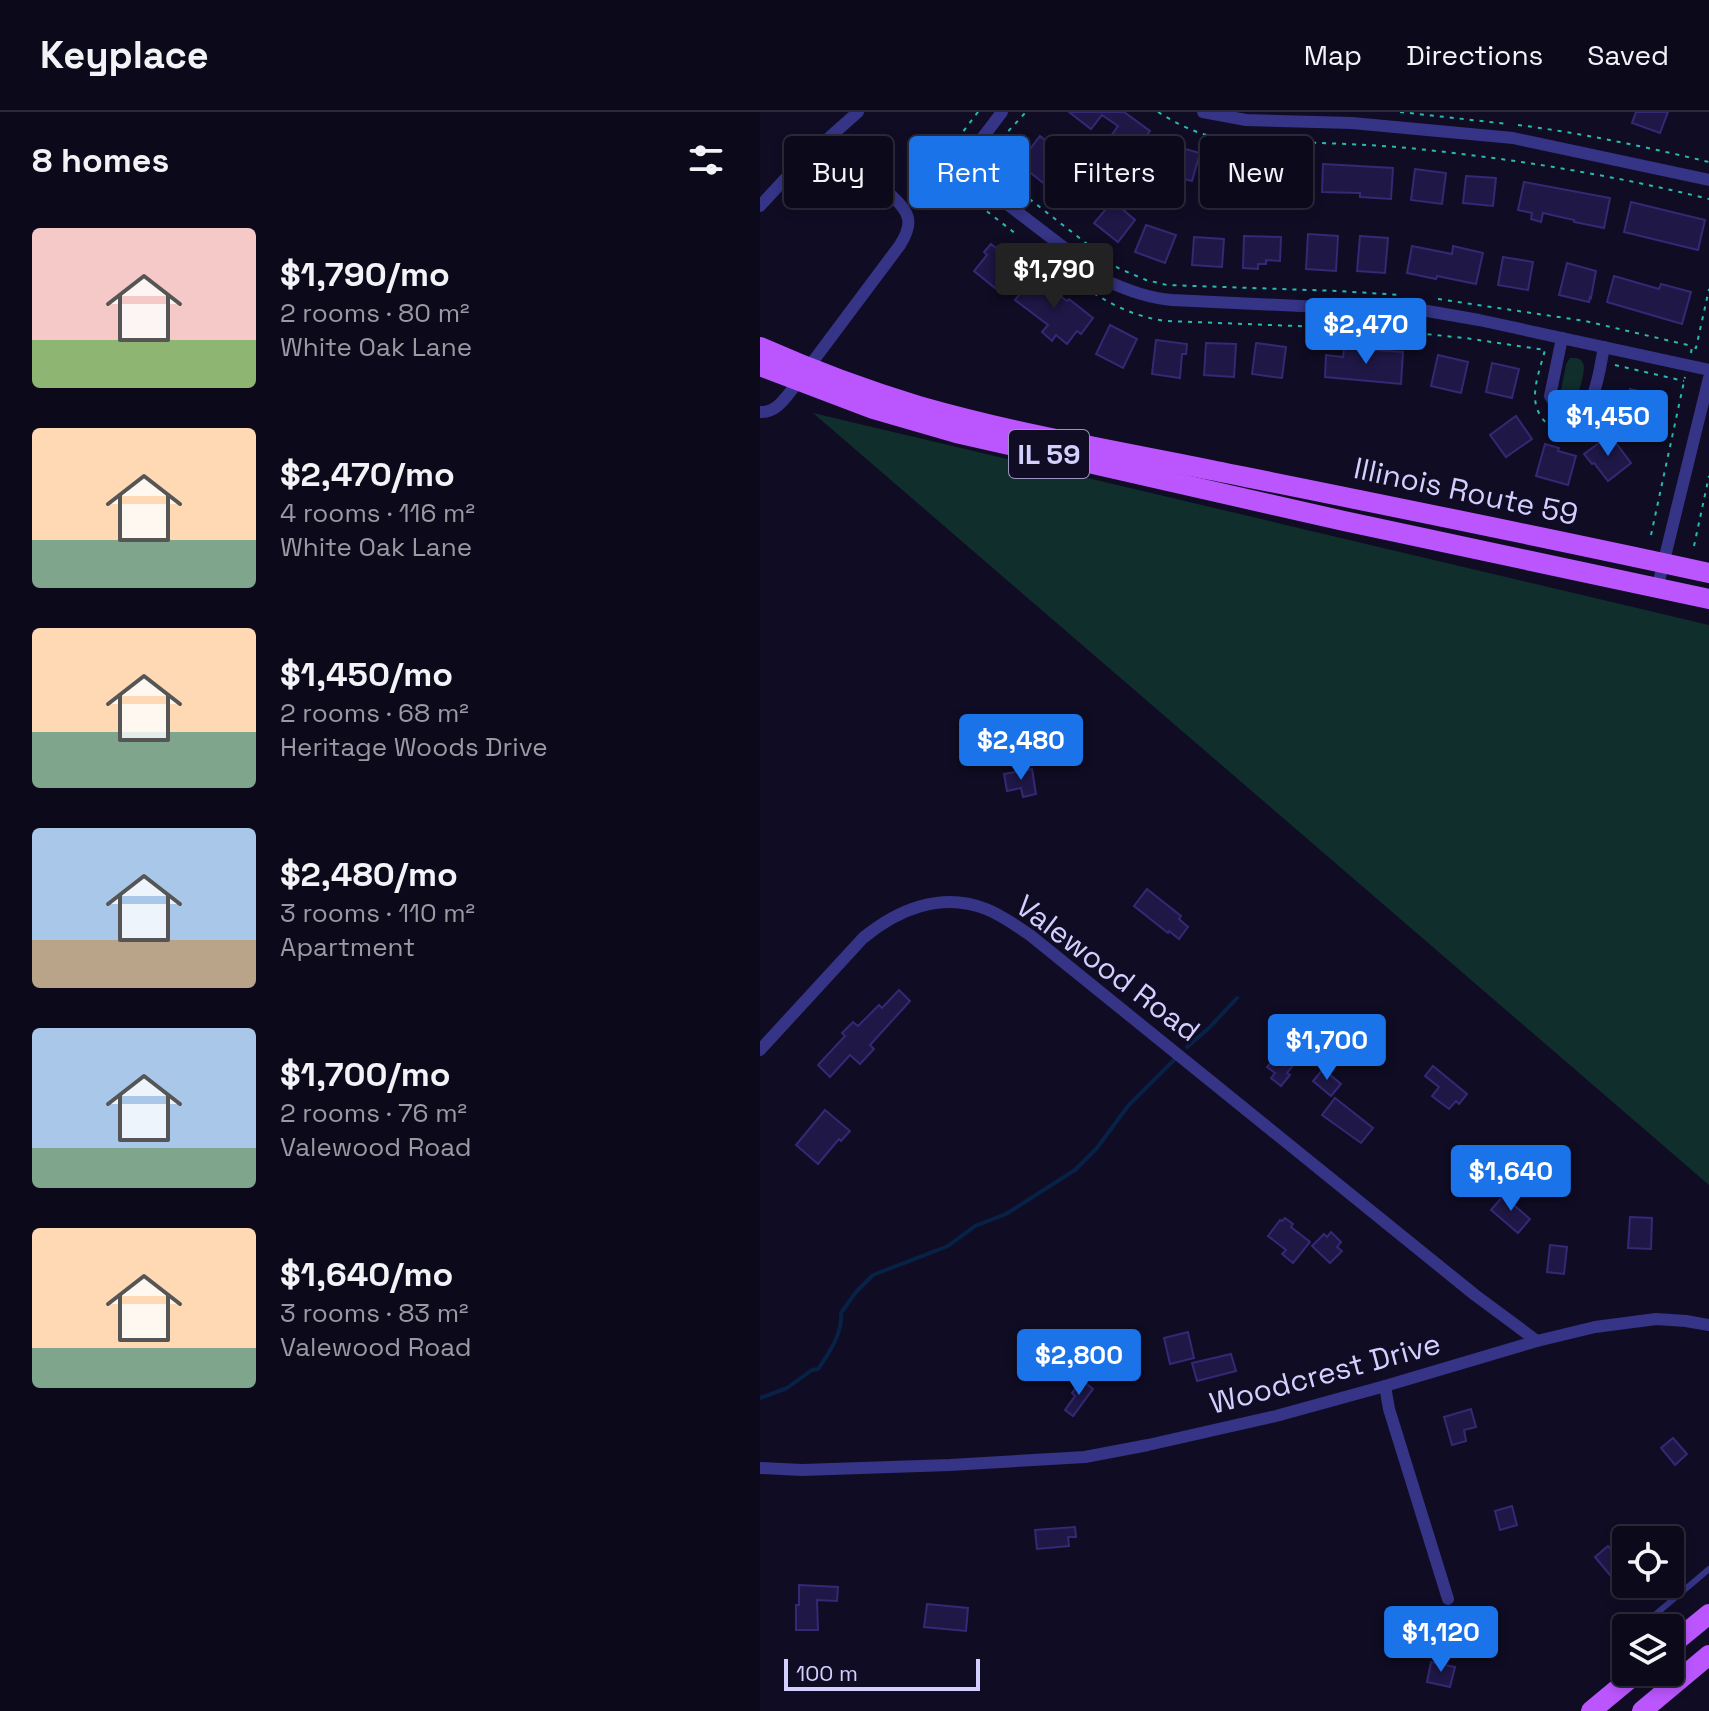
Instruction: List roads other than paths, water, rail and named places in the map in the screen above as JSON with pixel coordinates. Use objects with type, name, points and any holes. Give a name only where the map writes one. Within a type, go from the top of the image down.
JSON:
[{"type":"main road","name":"IL 59","points":[[760,347],[803,375]]},
{"type":"main road","name":"IL 59","points":[[760,366],[803,375]]},
{"type":"main road","name":"Illinois Route 59","points":[[803,375],[982,423],[1709,573]]},
{"type":"main road","name":"Illinois Route 59","points":[[803,375],[873,409],[956,433],[1344,521],[1709,599]]},
{"type":"main road","points":[[1684,1635],[1709,1614]]},
{"type":"main road","points":[[1642,1711],[1709,1655]]},
{"type":"main road","points":[[1591,1711],[1621,1686]]},
{"type":"street","points":[[832,136],[858,112]]},
{"type":"street","points":[[1002,112],[961,166],[1109,282],[1130,291],[1153,298],[1416,309],[1709,370]]},
{"type":"street","points":[[1203,112],[1246,120],[1352,123],[1513,138],[1709,180]]},
{"type":"street","points":[[760,206],[784,180]]},
{"type":"street","points":[[760,412],[776,409],[906,236],[908,216],[893,196]]},
{"type":"street","points":[[1562,338],[1550,396],[1564,412],[1574,415],[1584,411],[1592,398],[1604,347]]},
{"type":"street","points":[[1657,589],[1709,378]]},
{"type":"street","name":"Valewood Road","points":[[760,1050],[863,938],[890,918],[932,902],[962,903],[989,910],[1030,935],[1475,1295],[1537,1341]]},
{"type":"street","name":"Woodcrest Drive","points":[[760,1468],[802,1470],[1085,1457],[1233,1426],[1595,1327],[1667,1319],[1709,1325]]},
{"type":"street","points":[[1385,1386],[1389,1409],[1448,1599]]},
{"type":"lane","points":[[1656,1614],[1709,1569]]},
{"type":"waterway","points":[[1187,1047],[1237,998]]},
{"type":"waterway","points":[[760,1398],[787,1388],[818,1369],[838,1335],[841,1313],[873,1275],[948,1246],[975,1226],[1006,1214],[1075,1170],[1097,1148],[1128,1106],[1176,1058]]}]
